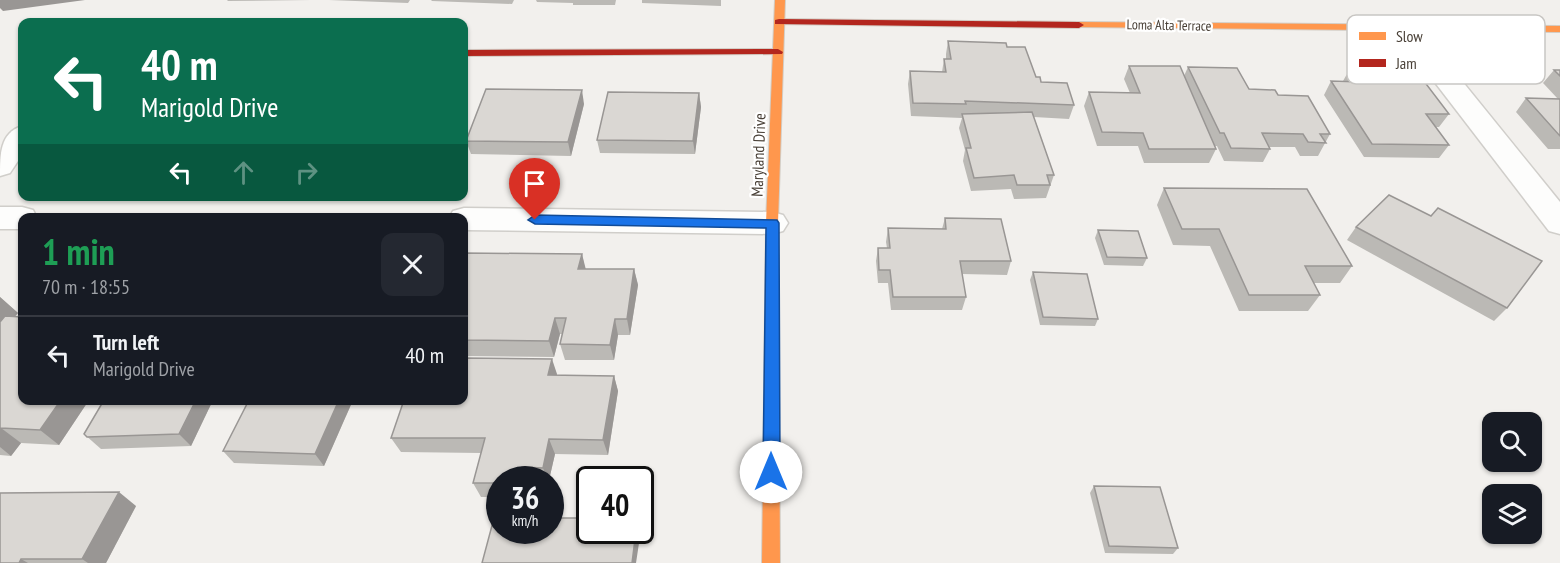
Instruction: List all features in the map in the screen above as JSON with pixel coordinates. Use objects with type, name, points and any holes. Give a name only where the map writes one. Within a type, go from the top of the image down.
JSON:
[{"type":"street","name":"Maryland Drive","points":[[771,563],[772,223],[780,0]]},
{"type":"street","name":"Loma Alta Terrace","points":[[779,22],[1347,27]]},
{"type":"street","name":"Loma Alta Terrace","points":[[1545,29],[1560,29]]},
{"type":"street","points":[[468,53],[778,52]]},
{"type":"street","points":[[1450,84],[1560,224]]},
{"type":"street","points":[[0,166],[18,141]]},
{"type":"street","points":[[0,218],[18,218]]},
{"type":"street","points":[[468,219],[772,223]]},
{"type":"building","points":[[948,41],[1006,43],[1007,47],[1025,47],[1036,77],[1040,77],[1041,82],[1067,83],[1074,105],[965,101],[966,104],[913,103],[910,71],[946,72],[944,59],[951,59]]},
{"type":"building","points":[[1129,66],[1180,66],[1216,149],[1149,149],[1143,133],[1102,132],[1089,92],[1140,93]]},
{"type":"building","points":[[1188,67],[1237,68],[1249,89],[1275,90],[1278,95],[1308,96],[1330,134],[1320,134],[1326,143],[1308,142],[1303,134],[1262,133],[1270,149],[1231,148],[1224,133],[1220,133]]},
{"type":"building","points":[[1331,81],[1347,82],[1347,84],[1426,84],[1449,114],[1426,114],[1449,145],[1372,144]]},
{"type":"building","points":[[486,89],[582,90],[568,142],[468,141]]},
{"type":"building","points":[[608,92],[699,93],[693,141],[597,140]]},
{"type":"building","points":[[1526,98],[1560,99],[1560,136]]},
{"type":"building","points":[[1032,112],[1054,175],[1047,175],[1050,185],[1017,185],[1014,175],[974,178],[966,148],[971,148],[962,114]]},
{"type":"building","points":[[1164,188],[1307,189],[1352,266],[1305,266],[1320,295],[1249,295],[1219,229],[1182,229]]},
{"type":"building","points":[[1389,195],[1431,216],[1438,208],[1542,261],[1507,308],[1356,227]]},
{"type":"building","points":[[945,218],[1001,219],[1011,261],[960,261],[966,297],[893,297],[890,270],[879,270],[878,248],[890,248],[888,228],[946,229]]},
{"type":"building","points":[[1098,230],[1138,231],[1147,258],[1107,257]]},
{"type":"building","points":[[468,253],[582,254],[578,269],[634,269],[627,319],[615,319],[610,345],[560,344],[566,318],[555,318],[549,341],[468,340]]},
{"type":"building","points":[[1033,272],[1087,274],[1098,319],[1043,317]]},
{"type":"building","points":[[5,316],[18,317],[18,405],[58,405],[40,430],[1,428],[0,430],[0,322]]},
{"type":"building","points":[[468,358],[552,359],[548,375],[614,376],[603,440],[549,439],[543,466],[486,466],[486,483],[473,483],[485,438],[391,438],[402,405],[468,405]]},
{"type":"building","points":[[101,405],[194,405],[179,434],[87,437],[84,434]]},
{"type":"building","points":[[246,405],[337,405],[315,454],[223,451]]},
{"type":"building","points":[[1094,486],[1160,487],[1178,548],[1109,546]]},
{"type":"building","points":[[119,492],[82,559],[21,559],[19,563],[0,563],[0,493]]},
{"type":"building","points":[[564,518],[576,518],[576,544],[634,544],[632,563],[482,563],[487,544],[564,544]]},
{"type":"traffic: slow","points":[[771,563],[772,223],[780,0]]},
{"type":"traffic: slow","points":[[1079,25],[1347,27]]},
{"type":"traffic: slow","points":[[1545,29],[1560,29]]},
{"type":"traffic: jam","points":[[779,22],[1079,25]]},
{"type":"traffic: jam","points":[[468,53],[778,52]]},
{"type":"route","points":[[535,220],[772,223],[771,472]]}]
